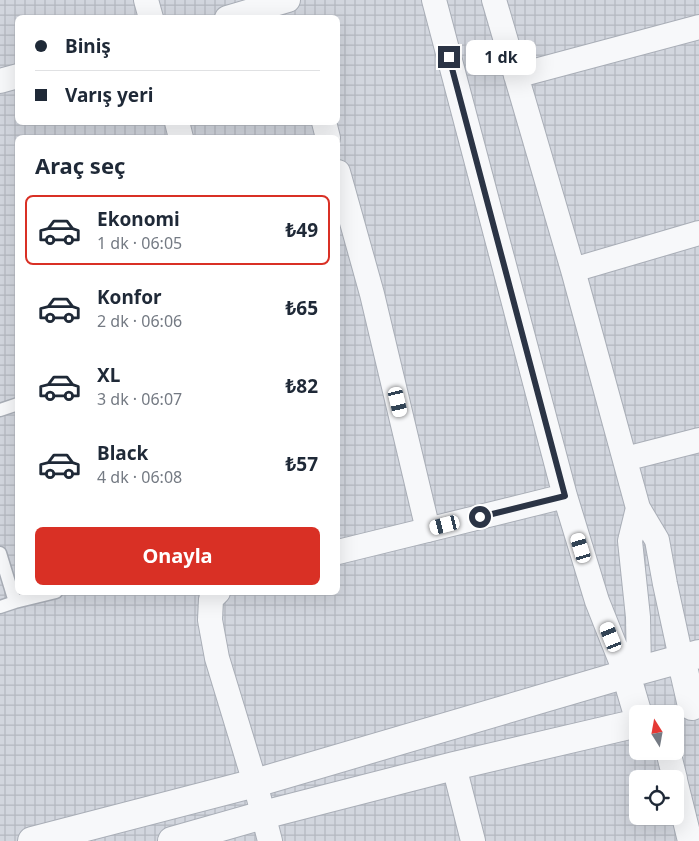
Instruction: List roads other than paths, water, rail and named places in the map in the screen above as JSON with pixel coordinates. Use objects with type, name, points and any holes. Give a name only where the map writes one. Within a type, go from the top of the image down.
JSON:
[{"type":"street","points":[[146,0],[150,15]]},
{"type":"street","points":[[237,15],[288,0],[293,15]]},
{"type":"street","points":[[434,0],[565,496],[597,601],[632,672]]},
{"type":"street","points":[[494,0],[573,270],[638,508],[657,540],[665,584],[690,656],[687,708]]},
{"type":"street","points":[[516,76],[699,27]]},
{"type":"street","points":[[0,81],[15,77]]},
{"type":"street","points":[[340,179],[372,294],[428,530]]},
{"type":"street","points":[[573,270],[699,233]]},
{"type":"street","points":[[625,459],[699,440]]},
{"type":"street","points":[[340,552],[565,496]]},
{"type":"street","points":[[637,705],[632,672],[638,617],[630,540],[638,508]]},
{"type":"street","points":[[215,595],[211,599],[210,620],[216,649],[255,783],[266,828]]},
{"type":"street","points":[[32,841],[255,783],[690,656]]},
{"type":"street","points":[[172,841],[266,828],[454,766],[629,726]]},
{"type":"street","points":[[454,766],[473,841]]},
{"type":"street","points":[[684,817],[690,841]]},
{"type":"lane","points":[[0,410],[15,405]]},
{"type":"lane","points":[[0,553],[14,602]]},
{"type":"lane","points":[[0,607],[43,595]]}]
